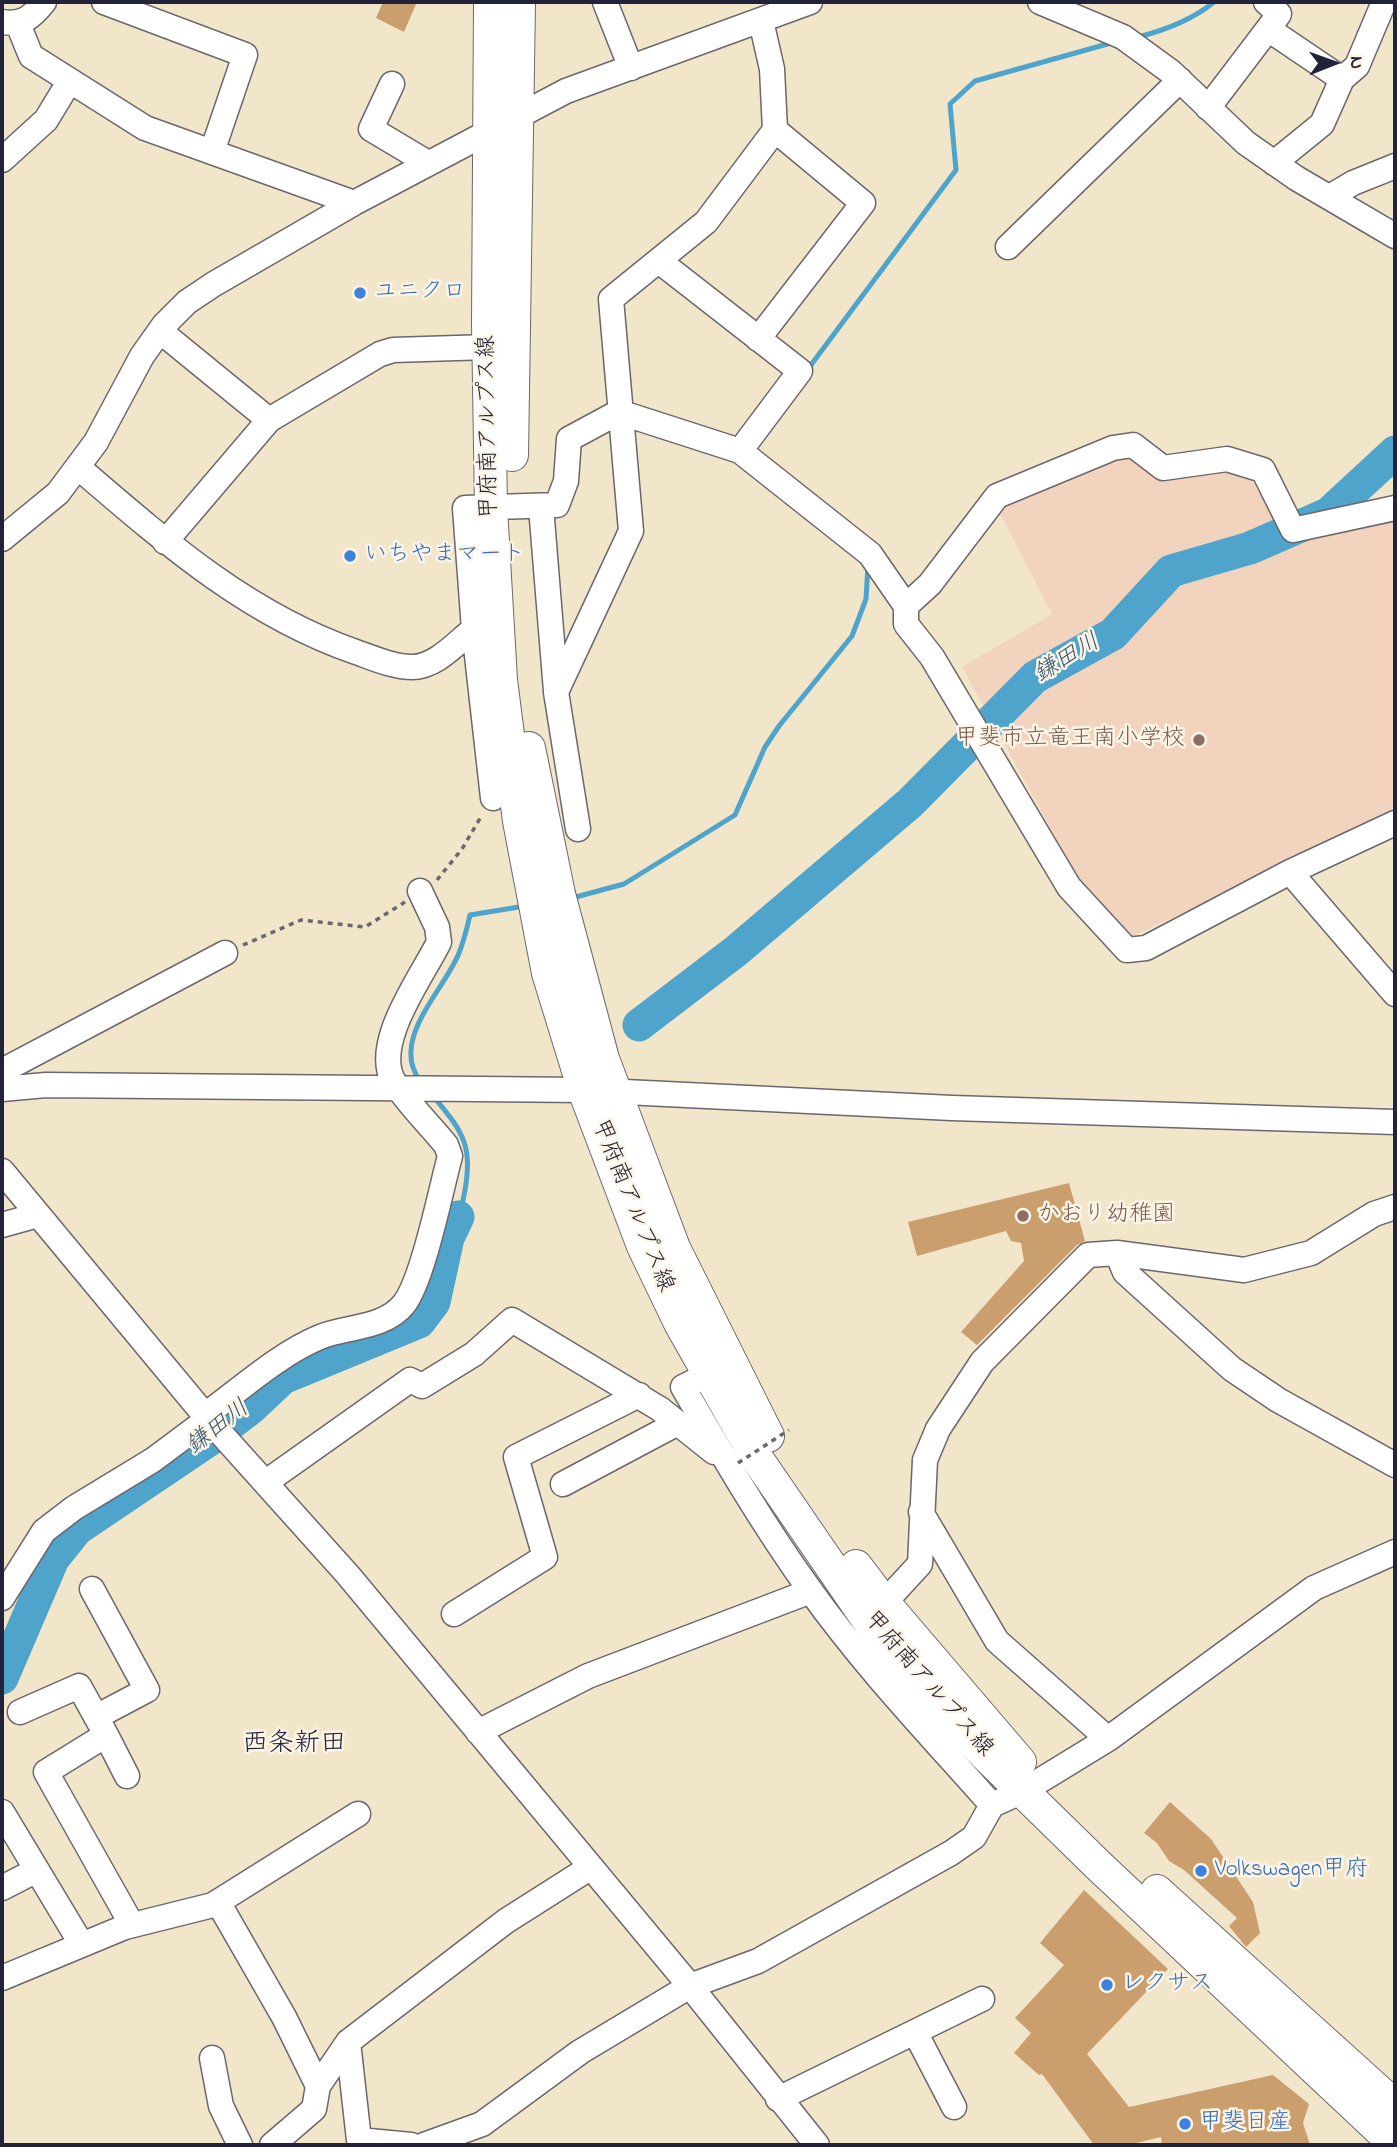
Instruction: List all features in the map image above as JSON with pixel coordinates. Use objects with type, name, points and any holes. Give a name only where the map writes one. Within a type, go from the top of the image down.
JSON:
[{"type":"main road","name":"甲府南アルプス線","points":[[490,2],[489,347],[515,508],[500,680],[519,821],[548,973],[584,1090],[643,1246],[719,1369],[763,1428],[809,1500],[884,1603],[1030,1786],[1098,1865],[1395,2144]]},
{"type":"main road","name":"甲府南アルプス線","points":[[519,2],[515,508],[527,740],[572,947],[615,1094],[719,1369],[757,1457],[876,1632],[957,1727],[1030,1786],[1395,2106]]},
{"type":"street","points":[[44,2],[33,16],[10,23],[32,56],[69,82],[145,128],[354,203]]},
{"type":"street","points":[[104,2],[245,55],[212,152]]},
{"type":"street","points":[[605,2],[631,68]]},
{"type":"street","points":[[2,539],[58,493],[79,468],[142,356],[160,331],[187,302],[214,284],[354,203],[566,91],[810,2]]},
{"type":"street","points":[[1040,2],[1123,37],[1180,80],[1234,134],[1275,163],[1395,236]]},
{"type":"street","points":[[1208,108],[1279,14],[1266,2]]},
{"type":"street","points":[[1275,163],[1322,124],[1342,79],[1357,66],[1384,2]]},
{"type":"street","points":[[556,692],[631,531],[611,299],[706,222],[775,130],[772,69],[761,21]]},
{"type":"street","points":[[1268,29],[1342,79]]},
{"type":"street","points":[[1008,247],[1180,80]]},
{"type":"street","points":[[2,160],[46,120],[69,82]]},
{"type":"street","points":[[392,84],[371,129],[428,163]]},
{"type":"street","points":[[758,339],[863,203],[775,130]]},
{"type":"street","points":[[1331,196],[1395,166]]},
{"type":"street","points":[[659,261],[800,371],[740,451]]},
{"type":"street","points":[[160,331],[269,420]]},
{"type":"street","points":[[165,542],[269,420],[387,352],[489,347]]},
{"type":"street","points":[[493,797],[474,629],[465,508],[557,505],[563,496],[569,439],[619,412],[740,451],[870,554],[906,606],[906,624],[932,657],[1069,887],[1127,950],[1146,948],[1290,873],[1395,823]]},
{"type":"street","points":[[906,606],[930,584],[997,496],[1113,448],[1133,445],[1163,468],[1227,458],[1263,470],[1293,530],[1395,508]]},
{"type":"street","points":[[79,468],[165,542],[258,608],[318,639],[395,665],[413,667],[433,662],[474,629]]},
{"type":"street","points":[[515,508],[556,692],[578,829]]},
{"type":"street","points":[[1290,873],[1395,995]]},
{"type":"street","points":[[2,1598],[44,1531],[74,1508],[153,1460],[276,1364],[321,1337],[367,1326],[403,1305],[415,1282],[450,1156],[446,1145],[405,1088],[393,1081],[388,1063],[388,1042],[439,942],[437,927],[420,891]]},
{"type":"street","points":[[2,1071],[225,953]]},
{"type":"street","points":[[2,1089],[46,1085],[584,1090],[615,1094],[1395,1122]]},
{"type":"street","points":[[2,1171],[208,1418],[266,1482],[591,1867],[817,2145]]},
{"type":"street","points":[[884,1603],[920,1564],[925,1460],[938,1429],[982,1362],[1087,1255],[1117,1253],[1244,1270],[1311,1253],[1374,1214],[1395,1207]]},
{"type":"street","points":[[2,1225],[38,1215]]},
{"type":"street","points":[[1117,1253],[1125,1272],[1232,1369],[1278,1399],[1395,1465]]},
{"type":"street","points":[[266,1482],[410,1380],[422,1385],[474,1354],[512,1320],[639,1395],[733,1464]]},
{"type":"street","points":[[719,1369],[683,1387],[811,1591],[881,1679],[992,1805]]},
{"type":"street","points":[[454,1614],[545,1557],[516,1457],[639,1395]]},
{"type":"street","points":[[563,1485],[676,1424]]},
{"type":"street","points":[[921,1513],[997,1641],[1108,1739]]},
{"type":"street","points":[[424,2145],[482,2124],[580,2052],[690,1986],[758,1961],[951,1853],[974,1837],[992,1805],[1030,1786],[1108,1739],[1314,1588],[1395,1552]]},
{"type":"street","points":[[92,1589],[147,1690],[46,1772],[132,1925]]},
{"type":"street","points":[[478,1732],[588,1676],[811,1591]]},
{"type":"street","points":[[20,1712],[79,1685],[127,1776]]},
{"type":"street","points":[[2,1812],[35,1871],[82,1945]]},
{"type":"street","points":[[2,1978],[132,1925],[218,1902],[358,1814]]},
{"type":"street","points":[[272,2145],[314,2109],[318,2086],[348,2042],[506,1921],[591,1867]]},
{"type":"street","points":[[2,1888],[35,1871]]},
{"type":"street","points":[[218,1902],[284,2017],[318,2086]]},
{"type":"street","points":[[778,2099],[982,1999]]},
{"type":"street","points":[[915,2032],[954,2107]]},
{"type":"street","points":[[348,2042],[359,2140],[411,2145]]},
{"type":"street","points":[[212,2058],[221,2106],[240,2145]]},
{"type":"path","points":[[225,953],[301,920],[365,927],[442,877],[493,797]]},
{"type":"path","points":[[733,1464],[789,1430]]},
{"type":"shaded area","name":"甲斐市立竜王南小学校","points":[[1141,450],[1157,477],[1244,471],[1291,537],[1395,522],[1395,813],[1129,938],[1084,889],[962,667],[1052,614],[999,512],[1006,501]]},
{"type":"building","points":[[383,2],[417,2],[404,32],[376,18]]},
{"type":"building","points":[[1069,1183],[1085,1241],[1077,1245],[977,1345],[961,1332],[1024,1261],[1021,1243],[1011,1241],[1006,1231],[917,1256],[908,1222]]},
{"type":"building","points":[[1170,1802],[1211,1839],[1253,1902],[1260,1933],[1246,1947],[1229,1926],[1237,1918],[1184,1870],[1169,1861],[1157,1843],[1144,1833]]},
{"type":"building","points":[[1084,1890],[1168,1969],[1087,2054],[1129,2107],[1273,2075],[1309,2104],[1303,2123],[1310,2145],[1162,2145],[1161,2137],[1128,2145],[1094,2145],[1042,2074],[1039,2075],[1014,2053],[1031,2033],[1015,2018],[1064,1965],[1040,1943]]},
{"type":"waterway","points":[[1138,37],[1178,24],[1214,2]]},
{"type":"waterway","points":[[808,369],[956,170],[950,104],[975,81],[1111,43]]},
{"type":"waterway","name":"鎌田川","points":[[639,1025],[736,951],[910,803],[1035,677],[1113,634],[1171,571],[1250,548],[1328,514],[1395,452]]},
{"type":"waterway","points":[[572,898],[624,884],[735,815],[765,747],[852,636],[866,599],[868,565]]},
{"type":"waterway","points":[[421,1082],[413,1066],[411,1050],[415,1033],[459,953],[470,915],[525,906]]},
{"type":"waterway","points":[[434,1097],[458,1130],[467,1155],[466,1187],[444,1265]]},
{"type":"waterway","name":"鎌田川","points":[[2,1678],[53,1559],[77,1529],[212,1438],[250,1409],[283,1378],[419,1322],[434,1302],[448,1238],[458,1217]]},
{"type":"place","name":"ユニクロ","points":[[360,293]]},
{"type":"place","name":"いちやまマート","points":[[350,556]]},
{"type":"place","name":"甲斐市立竜王南小学校","points":[[1199,740]]},
{"type":"place","name":"かおり幼稚園","points":[[1023,1216]]},
{"type":"place","name":"Volkswagen甲府","points":[[1201,1871]]},
{"type":"place","name":"レクサス","points":[[1107,1985]]},
{"type":"place","name":"甲斐日産","points":[[1185,2124]]},
{"type":"district","name":"西条新田","points":[[294,1746]]}]
